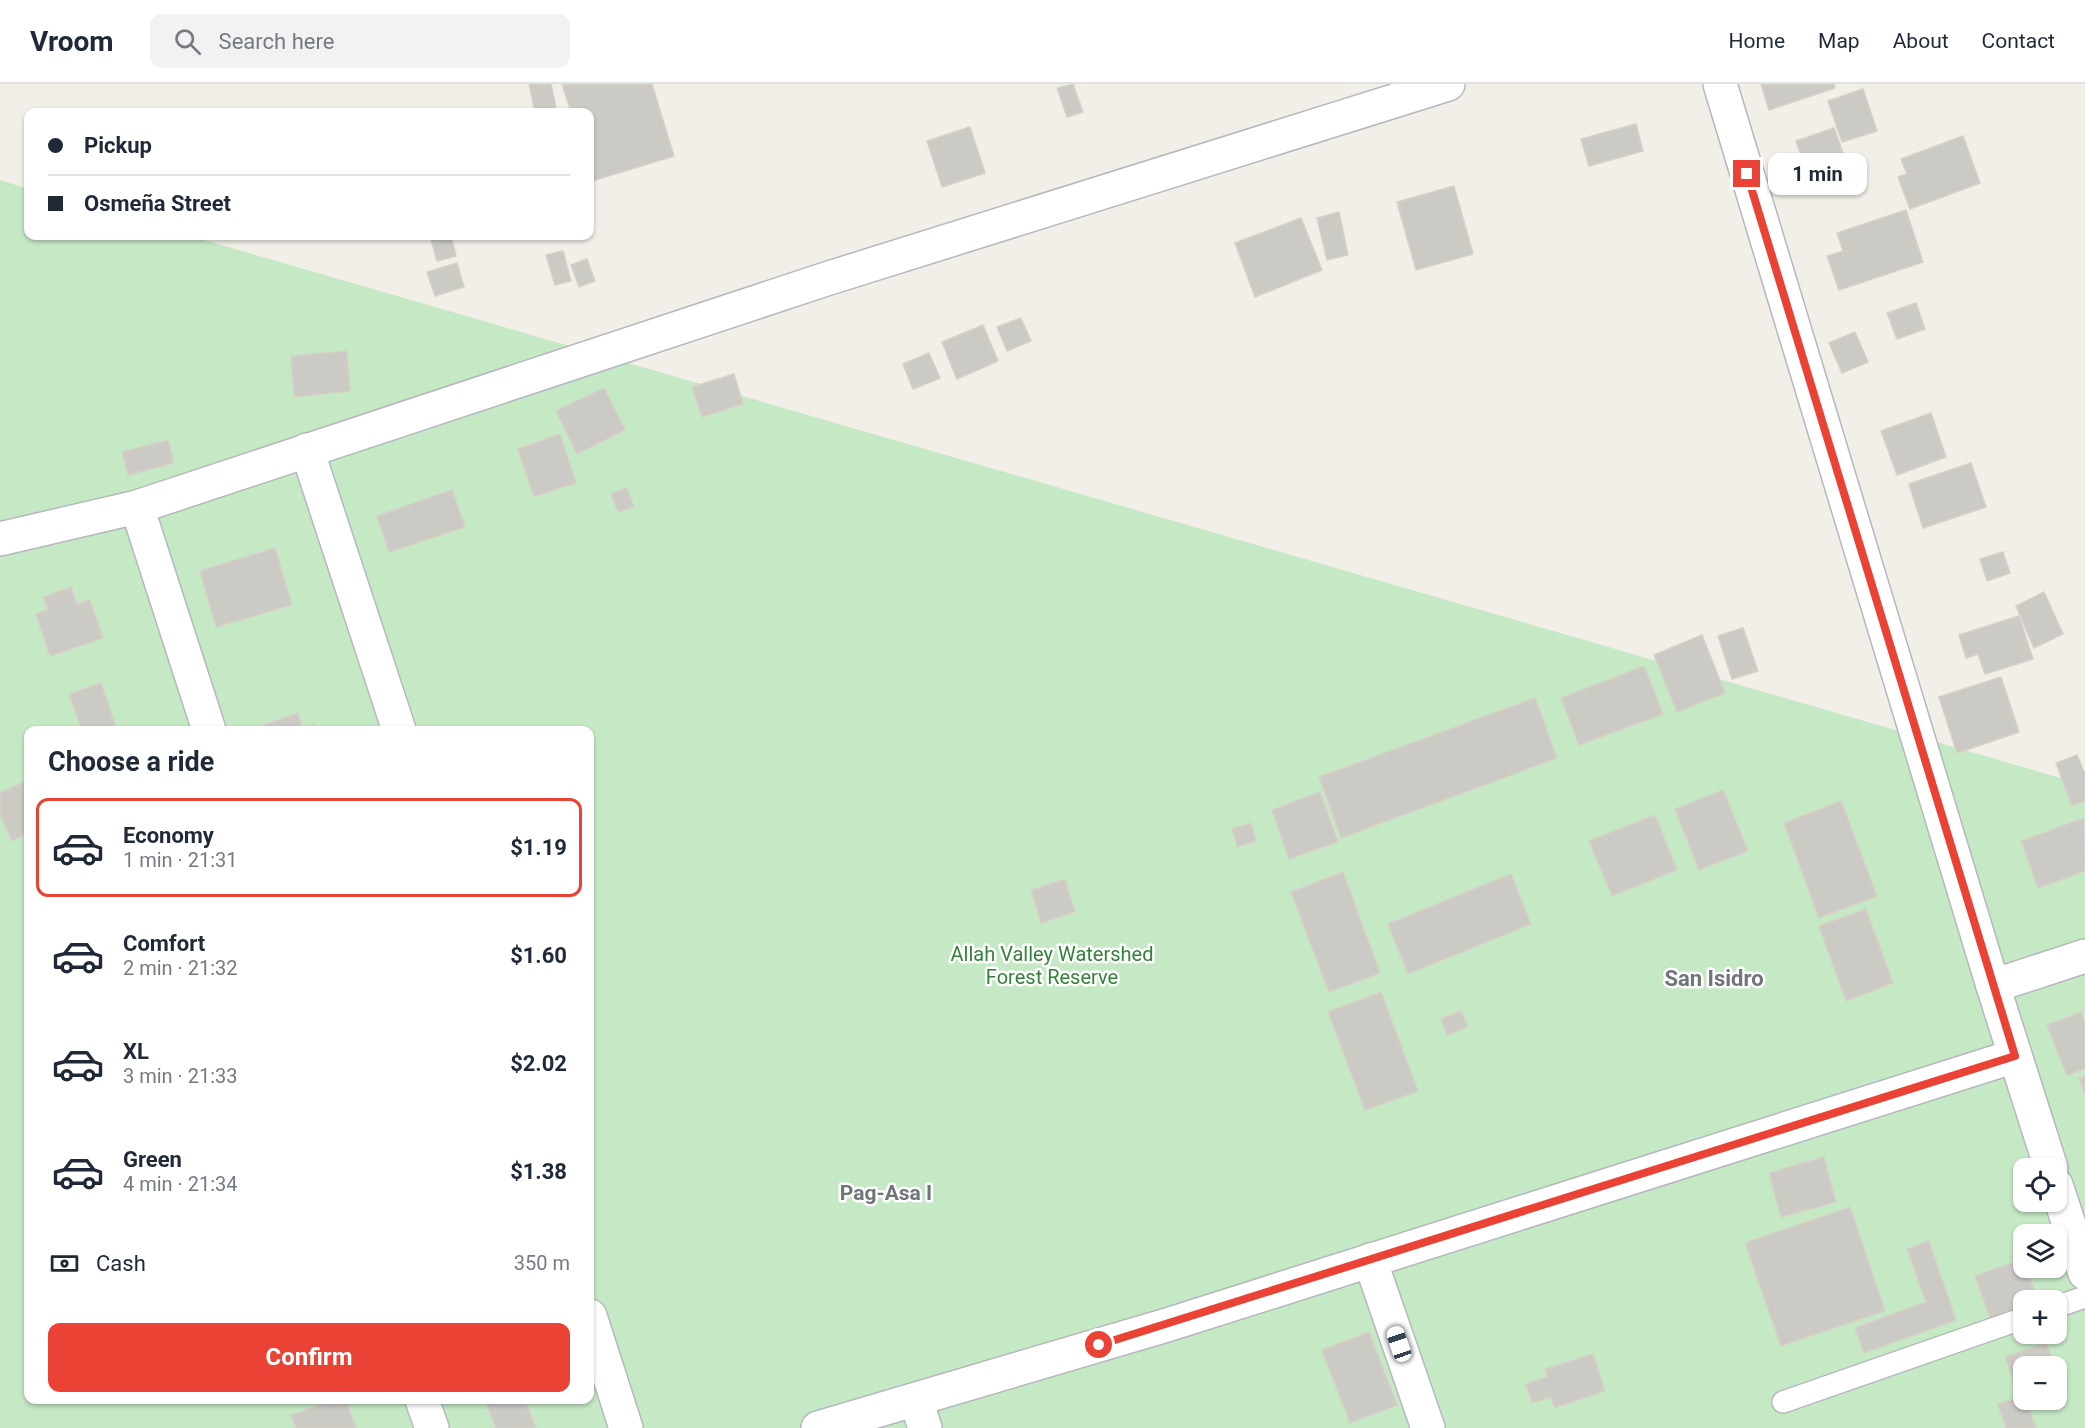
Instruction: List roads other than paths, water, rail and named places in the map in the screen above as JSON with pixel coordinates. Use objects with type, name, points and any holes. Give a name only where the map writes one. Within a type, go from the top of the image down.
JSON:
[{"type":"street","points":[[0,539],[137,507],[826,279],[1448,84]]},
{"type":"street","points":[[1720,84],[1993,986],[2048,1158]]},
{"type":"street","points":[[307,450],[398,726]]},
{"type":"street","points":[[137,507],[207,726]]},
{"type":"street","points":[[1993,986],[2085,956]]},
{"type":"street","points":[[818,1428],[921,1414],[1370,1260],[2015,1056]]},
{"type":"street","points":[[2065,1212],[2085,1273]]},
{"type":"street","points":[[1370,1260],[1428,1428]]},
{"type":"street","points":[[594,1328],[626,1428]]},
{"type":"street","points":[[423,1404],[432,1428]]},
{"type":"lane","points":[[2067,1303],[2085,1297]]},
{"type":"lane","points":[[1783,1402],[2013,1322]]},
{"type":"district","name":"San Isidro","points":[[1714,978]]},
{"type":"district","name":"Pag-Asa I","points":[[886,1193]]},
{"type":"park label","name":"Allah Valley Watershed Forest Reserve","points":[[1052,966]]}]
